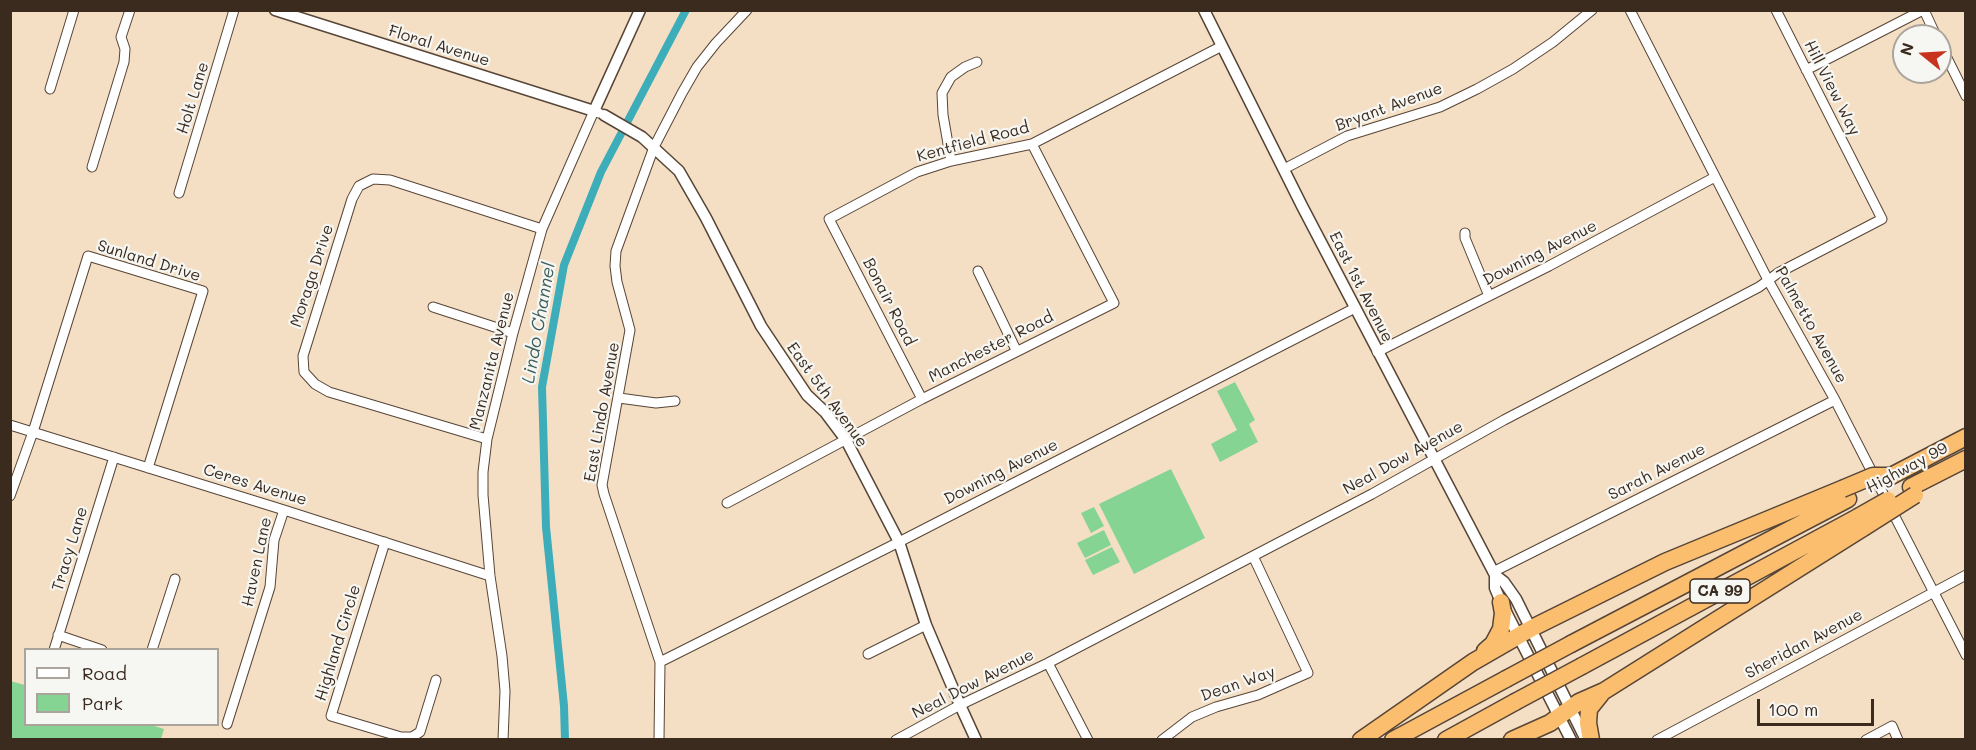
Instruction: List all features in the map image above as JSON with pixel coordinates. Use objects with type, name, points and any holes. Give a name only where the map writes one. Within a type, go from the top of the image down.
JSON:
[{"type":"highway","name":"Highway 99","points":[[1845,494],[1873,476],[1897,473],[1965,437]]},
{"type":"highway","name":"Highway 99","points":[[1860,522],[1965,459]]},
{"type":"highway","points":[[1473,662],[1525,632],[1665,562],[1845,494]]},
{"type":"highway","name":"CA 99","points":[[1393,740],[1845,494]]},
{"type":"highway","points":[[1512,740],[1550,723],[1580,702],[1604,691],[1860,522]]},
{"type":"highway","name":"CA 99","points":[[1446,740],[1582,666],[1860,522]]},
{"type":"highway","points":[[1362,740],[1473,662],[1493,644],[1503,621],[1501,602]]},
{"type":"highway","points":[[1591,740],[1588,723],[1590,710],[1604,691]]},
{"type":"street","points":[[50,89],[74,10]]},
{"type":"street","points":[[92,166],[124,62],[125,49],[121,37],[130,10]]},
{"type":"street","name":"Holt Lane","points":[[179,193],[234,10]]},
{"type":"street","name":"Floral Avenue","points":[[275,10],[288,12],[599,113]]},
{"type":"street","name":"Manzanita Avenue","points":[[503,740],[504,679],[490,576],[483,495],[487,439],[542,229],[599,113],[640,10]]},
{"type":"street","name":"East Lindo Avenue","points":[[659,740],[660,662],[604,494],[603,476],[630,330],[617,282],[616,251],[654,147],[697,67],[747,10]]},
{"type":"street","name":"East 1st Avenue","points":[[1204,10],[1433,459],[1494,574],[1504,582],[1516,599],[1525,632],[1565,713],[1586,740]]},
{"type":"street","name":"Bryant Avenue","points":[[1284,169],[1347,136],[1440,107],[1477,89],[1513,69],[1553,42],[1592,10]]},
{"type":"street","name":"Palmetto Avenue","points":[[1630,10],[1768,280],[1835,400],[1965,655]]},
{"type":"street","name":"Hill View Way","points":[[1776,10],[1862,179]]},
{"type":"street","points":[[1806,70],[1923,10],[1930,24]]},
{"type":"street","name":"Kentfield Road","points":[[829,219],[898,180],[917,172],[951,161],[1032,144],[1222,45]]},
{"type":"street","points":[[951,161],[943,115],[942,93],[951,77],[977,62]]},
{"type":"street","points":[[1952,69],[1965,96]]},
{"type":"street","name":"East 5th Avenue","points":[[599,113],[642,138],[679,171],[761,326],[807,395],[825,412],[846,440],[899,542],[926,624],[976,740]]},
{"type":"street","name":"Manchester Road","points":[[726,503],[1016,350],[1114,303],[1032,144]]},
{"type":"street","name":"Downing Avenue","points":[[1377,352],[1557,262],[1715,177]]},
{"type":"street","name":"Moraga Drive","points":[[487,439],[328,392],[315,384],[304,372],[303,356],[352,199],[359,186],[373,179],[390,180],[542,229]]},
{"type":"street","name":"Neal Dow Avenue","points":[[896,740],[1420,468],[1504,420],[1759,287],[1778,273],[1882,219],[1862,179]]},
{"type":"street","name":"Bonair Road","points":[[829,219],[922,399]]},
{"type":"street","points":[[1465,232],[1465,238],[1489,296]]},
{"type":"street","name":"Sunland Drive","points":[[33,432],[88,256],[203,291],[148,468]]},
{"type":"street","points":[[978,271],[1016,350]]},
{"type":"street","points":[[433,307],[513,333]]},
{"type":"street","name":"Downing Avenue","points":[[660,662],[1355,308]]},
{"type":"street","points":[[619,398],[656,403],[675,401]]},
{"type":"street","name":"Sarah Avenue","points":[[1494,574],[1835,400]]},
{"type":"street","name":"Ceres Avenue","points":[[10,425],[490,576]]},
{"type":"street","points":[[10,496],[33,432]]},
{"type":"street","name":"Tracy Lane","points":[[55,648],[114,457]]},
{"type":"street","name":"Haven Lane","points":[[227,724],[270,587],[274,540],[284,510]]},
{"type":"street","name":"Highland Circle","points":[[385,542],[331,716],[401,737],[412,737],[420,732],[436,680]]},
{"type":"street","name":"Dean Way","points":[[1162,740],[1192,717],[1216,706],[1258,695],[1308,673],[1253,556]]},
{"type":"street","name":"East 1st Avenue","points":[[1494,574],[1495,588],[1501,602],[1525,632],[1565,713],[1571,740]]},
{"type":"street","name":"Sheridan Avenue","points":[[1657,740],[1965,575]]},
{"type":"street","points":[[154,648],[175,579]]},
{"type":"street","points":[[868,654],[926,624]]},
{"type":"street","points":[[58,635],[96,648]]},
{"type":"street","points":[[1048,663],[1088,740]]},
{"type":"street","points":[[1866,740],[1892,726],[1898,740]]},
{"type":"green space","points":[[1235,382],[1255,420],[1249,424],[1258,442],[1220,462],[1211,444],[1237,430],[1217,391]]},
{"type":"green space","points":[[1171,469],[1205,538],[1134,574],[1099,504]]},
{"type":"green space","points":[[1094,507],[1104,526],[1091,533],[1081,513]]},
{"type":"green space","points":[[1104,530],[1111,545],[1085,558],[1077,543]]},
{"type":"green space","points":[[1112,547],[1120,562],[1093,575],[1085,560]]},
{"type":"green space","points":[[10,681],[24,685],[24,726],[154,726],[164,729],[161,739],[11,739]]},
{"type":"waterway","name":"Lindo Channel","points":[[565,740],[564,706],[546,527],[542,387],[564,265],[601,172],[686,10]]}]
